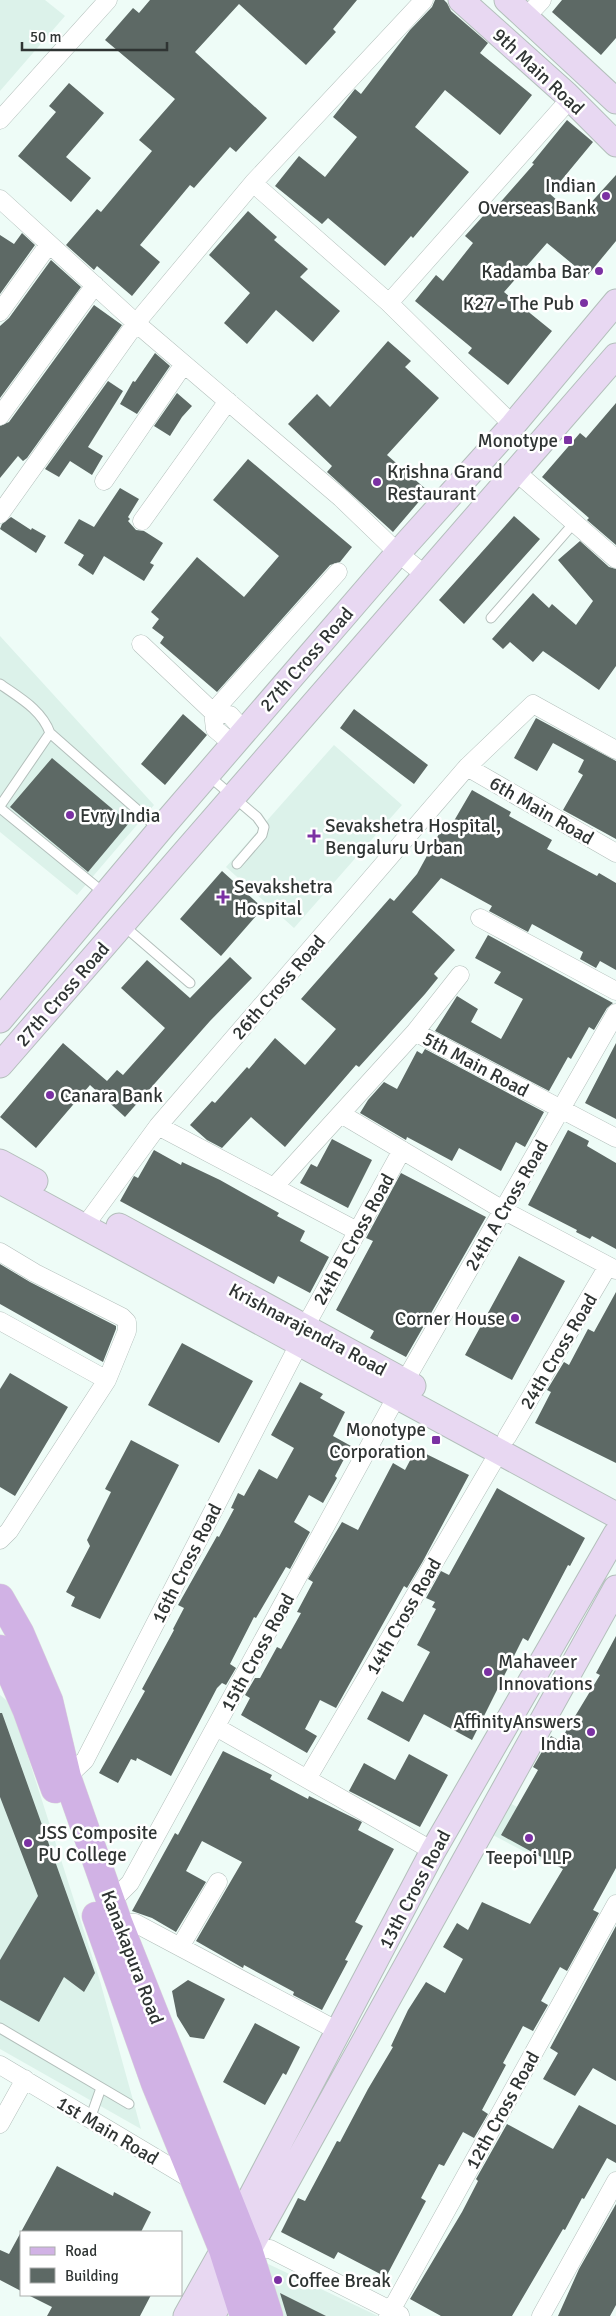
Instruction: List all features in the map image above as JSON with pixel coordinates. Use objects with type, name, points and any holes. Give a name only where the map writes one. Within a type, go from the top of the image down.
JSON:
[{"type":"main road","name":"9th Main Road","points":[[461,0],[570,99],[616,144]]},
{"type":"main road","name":"9th Main Road","points":[[507,0],[534,9],[616,101]]},
{"type":"main road","name":"27th Cross Road","points":[[0,1020],[207,774],[398,553],[513,425],[616,302]]},
{"type":"main road","name":"27th Cross Road","points":[[0,1066],[424,574],[616,356]]},
{"type":"main road","name":"Krishnarajendra Road","points":[[0,1162],[89,1220],[302,1336],[503,1444],[616,1495]]},
{"type":"main road","name":"Krishnarajendra Road","points":[[0,1181],[89,1220]]},
{"type":"main road","points":[[503,1444],[616,1515]]},
{"type":"main road","name":"13th Cross Road","points":[[238,2221],[433,1851],[616,1534]]},
{"type":"main road","name":"13th Cross Road","points":[[186,2316],[289,2180],[616,1588]]},
{"type":"main road","name":"Kanakapura Road","points":[[0,1598],[20,1633],[49,1701],[68,1777],[207,2178],[236,2249],[269,2316]]},
{"type":"main road","name":"Kanakapura Road","points":[[0,1649],[27,1711],[154,2082],[207,2178],[238,2221],[232,2280],[244,2316]]},
{"type":"main road","points":[[212,2316],[232,2280]]},
{"type":"street","points":[[0,120],[108,0]]},
{"type":"street","points":[[0,514],[136,323],[253,183],[424,0]]},
{"type":"street","points":[[390,303],[570,99]]},
{"type":"street","points":[[253,183],[390,303],[513,425]]},
{"type":"street","points":[[1,204],[49,244],[136,323],[341,498],[398,553],[424,574]]},
{"type":"street","points":[[0,312],[49,244]]},
{"type":"street","points":[[0,416],[94,285]]},
{"type":"street","points":[[104,481],[184,364]]},
{"type":"street","points":[[142,521],[228,401]]},
{"type":"street","points":[[515,471],[616,559]]},
{"type":"street","points":[[212,712],[338,572]]},
{"type":"street","points":[[141,644],[212,712],[215,729],[238,738]]},
{"type":"street","name":"26th Cross Road","points":[[89,1220],[158,1126],[467,767],[533,704],[616,750]]},
{"type":"street","name":"6th Main Road","points":[[467,767],[616,853]]},
{"type":"street","points":[[480,918],[616,991]]},
{"type":"street","points":[[415,1032],[460,975]]},
{"type":"street","name":"24th A Cross Road","points":[[401,1389],[616,1012]]},
{"type":"street","name":"5th Main Road","points":[[274,1187],[415,1032],[616,1138]]},
{"type":"street","points":[[341,1114],[503,1210],[612,1268]]},
{"type":"street","points":[[158,1126],[358,1231]]},
{"type":"street","name":"24th B Cross Road","points":[[302,1336],[402,1150]]},
{"type":"street","points":[[0,1252],[35,1273],[122,1317],[127,1322],[127,1330],[107,1380],[3,1532]]},
{"type":"street","name":"24th Cross Road","points":[[503,1444],[612,1268]]},
{"type":"street","points":[[0,1320],[107,1380]]},
{"type":"street","name":"16th Cross Road","points":[[68,1777],[85,1760],[302,1336]]},
{"type":"street","name":"15th Cross Road","points":[[114,1912],[401,1389]]},
{"type":"street","name":"14th Cross Road","points":[[307,1779],[503,1444]]},
{"type":"street","points":[[216,1728],[433,1851]]},
{"type":"street","points":[[180,1948],[218,1882]]},
{"type":"street","name":"12th Cross Road","points":[[393,2314],[616,1904]]},
{"type":"street","points":[[114,1912],[338,2032]]},
{"type":"street","name":"1st Main Road","points":[[0,2065],[90,2119],[207,2178]]},
{"type":"street","points":[[0,2124],[25,2079]]},
{"type":"street","points":[[541,2316],[616,2181]]},
{"type":"street","points":[[236,2249],[270,2249],[393,2314]]},
{"type":"lane","points":[[491,618],[574,523]]},
{"type":"lane","points":[[0,684],[46,720],[50,733],[160,829]]},
{"type":"lane","points":[[50,733],[0,807],[105,894]]},
{"type":"lane","points":[[207,774],[257,817],[264,828],[262,835],[237,864]]},
{"type":"lane","points":[[122,924],[190,983]]},
{"type":"lane","points":[[0,2028],[129,2104]]},
{"type":"lane","points":[[90,2119],[101,2088]]},
{"type":"shaded area","points":[[0,0],[45,0],[65,16],[0,91]]},
{"type":"shaded area","points":[[0,636],[154,805],[77,895],[0,832]]},
{"type":"shaded area","name":"Sevakshetra Hospital, Bengaluru Urban","points":[[334,745],[402,805],[294,928],[226,867]]},
{"type":"shaded area","name":"JSS Composite PU College","points":[[0,1695],[11,1704],[100,1981],[141,2129],[0,2049]]},
{"type":"shaded area","points":[[508,1802],[565,1833],[548,1864],[491,1834]]},
{"type":"shaded area","points":[[264,2262],[378,2316],[279,2316]]},
{"type":"building","points":[[150,0],[357,0],[333,29],[336,32],[306,65],[239,4],[195,52],[267,118],[236,152],[230,147],[194,188],[190,185],[140,245],[160,262],[132,296],[97,266],[94,270],[66,245],[97,209],[101,212],[152,151],[139,140],[175,99],[105,40],[133,8],[139,13]]},
{"type":"building","points":[[435,0],[444,0],[451,11],[488,43],[480,53],[532,95],[500,135],[445,90],[415,127],[469,172],[413,238],[411,236],[385,266],[328,218],[322,224],[275,186],[299,156],[325,177],[357,137],[333,117],[355,89],[361,94],[410,30],[432,7]]},
{"type":"building","points":[[562,0],[616,0],[616,38],[601,55],[552,12]]},
{"type":"building","points":[[69,83],[104,113],[66,157],[91,178],[71,202],[18,156],[56,112],[49,106]]},
{"type":"building","points":[[567,120],[593,142],[550,194],[577,218],[616,175],[616,241],[587,276],[547,243],[504,292],[552,331],[508,385],[468,353],[472,348],[415,301],[436,275],[443,281],[473,243],[465,236],[494,204],[497,206],[534,164],[532,163]]},
{"type":"building","points":[[248,211],[277,237],[274,240],[308,269],[300,277],[340,311],[313,342],[276,310],[247,344],[224,323],[250,293],[209,255]]},
{"type":"building","points":[[22,233],[35,245],[0,294],[0,235],[14,244]]},
{"type":"building","points":[[51,260],[81,287],[0,398],[0,326],[9,318]]},
{"type":"building","points":[[94,305],[122,325],[27,458],[23,461],[18,456],[0,478],[0,426],[9,422]]},
{"type":"building","points":[[388,341],[411,361],[405,367],[439,398],[387,455],[428,491],[393,532],[327,472],[332,466],[288,424],[317,394],[330,407]]},
{"type":"building","points":[[155,353],[170,366],[137,414],[120,404],[133,381],[135,382]]},
{"type":"building","points":[[108,381],[123,391],[88,447],[103,456],[92,475],[70,461],[59,477],[45,469]]},
{"type":"building","points":[[177,393],[192,406],[182,417],[170,436],[154,426]]},
{"type":"building","points":[[616,403],[616,545],[587,520],[589,518],[542,477],[580,433],[586,438]]},
{"type":"building","points":[[248,459],[352,547],[340,562],[330,565],[217,692],[160,643],[164,637],[152,628],[159,619],[151,612],[197,557],[244,597],[279,556],[213,500]]},
{"type":"building","points":[[120,488],[139,499],[128,517],[130,519],[128,521],[136,530],[144,531],[163,543],[150,563],[154,565],[144,581],[104,556],[93,575],[78,565],[84,555],[64,543],[79,519],[94,527]]},
{"type":"building","points":[[514,516],[540,539],[464,624],[439,600]]},
{"type":"building","points":[[11,517],[31,530],[32,528],[46,536],[36,553],[0,529],[2,524]]},
{"type":"building","points":[[580,541],[609,567],[616,569],[616,666],[599,690],[543,651],[533,662],[510,642],[503,649],[492,639],[533,593],[549,608],[552,604],[576,625],[593,601],[558,560]]},
{"type":"building","points":[[354,709],[428,765],[414,784],[340,728]]},
{"type":"building","points":[[183,714],[207,735],[165,785],[141,764]]},
{"type":"building","points":[[536,718],[616,761],[616,839],[563,810],[583,775],[578,772],[584,760],[553,743],[537,771],[514,758]]},
{"type":"building","name":"Evry India","points":[[52,758],[129,823],[88,872],[10,807]]},
{"type":"building","points":[[472,790],[511,812],[509,816],[552,840],[547,849],[597,876],[599,873],[616,883],[616,970],[600,961],[596,968],[580,959],[583,952],[532,924],[528,932],[489,911],[492,906],[441,878],[412,912],[455,950],[434,974],[438,978],[425,994],[359,1067],[356,1065],[285,1147],[251,1117],[222,1148],[207,1140],[190,1125],[212,1101],[215,1103],[247,1067],[249,1069],[275,1038],[305,1065],[336,1029],[301,999],[390,898],[394,901],[417,874],[445,823],[451,826]]},
{"type":"building","points":[[222,871],[263,908],[221,956],[180,919]]},
{"type":"building","points":[[488,935],[613,1003],[607,1008],[594,1030],[589,1027],[571,1059],[568,1057],[549,1091],[435,1031],[457,996],[478,1009],[471,1022],[501,1039],[523,999],[494,983],[501,972],[475,958]]},
{"type":"building","points":[[230,957],[252,978],[210,1021],[125,1117],[90,1085],[36,1148],[0,1117],[63,1043],[107,1081],[117,1070],[123,1075],[165,1028],[121,988],[147,960],[190,998]]},
{"type":"building","points":[[616,1043],[616,1119],[585,1103]]},
{"type":"building","points":[[425,1049],[544,1112],[525,1147],[516,1142],[501,1171],[459,1148],[452,1161],[407,1137],[406,1140],[360,1113],[368,1100],[384,1082],[397,1089],[417,1051],[422,1054]]},
{"type":"building","points":[[568,1130],[589,1141],[587,1146],[616,1163],[616,1249],[592,1236],[590,1239],[576,1232],[577,1230],[528,1205]]},
{"type":"building","points":[[332,1139],[372,1160],[348,1208],[300,1183],[311,1164],[317,1167]]},
{"type":"building","points":[[154,1150],[181,1165],[182,1162],[220,1180],[279,1213],[277,1216],[305,1231],[300,1241],[329,1257],[310,1293],[278,1276],[274,1284],[120,1201],[134,1176],[138,1178]]},
{"type":"building","points":[[401,1173],[486,1217],[406,1357],[370,1338],[374,1331],[336,1310],[373,1241],[366,1238]]},
{"type":"building","name":"Corner House","points":[[519,1256],[565,1281],[512,1380],[465,1355]]},
{"type":"building","points":[[0,1264],[30,1282],[116,1326],[103,1362],[0,1304]]},
{"type":"building","points":[[616,1292],[616,1463],[535,1423],[551,1392],[547,1390],[564,1362],[569,1365],[588,1329],[594,1332]]},
{"type":"building","points":[[182,1343],[253,1381],[219,1443],[148,1405]]},
{"type":"building","points":[[10,1373],[68,1407],[15,1496],[0,1487],[0,1389]]},
{"type":"building","points":[[300,1382],[323,1394],[320,1398],[345,1412],[333,1436],[351,1446],[335,1476],[337,1478],[323,1503],[309,1495],[294,1522],[310,1532],[290,1569],[286,1567],[256,1618],[254,1617],[230,1664],[236,1668],[226,1685],[222,1683],[217,1688],[171,1776],[137,1758],[136,1761],[131,1759],[118,1783],[99,1773],[145,1691],[142,1689],[174,1630],[184,1608],[178,1605],[234,1509],[231,1508],[238,1493],[244,1496],[259,1469],[277,1479],[294,1448],[271,1435]]},
{"type":"building","points":[[131,1440],[179,1465],[100,1619],[71,1606],[75,1597],[66,1592],[90,1546],[87,1540],[111,1492],[105,1489]]},
{"type":"building","points":[[416,1449],[469,1475],[423,1561],[407,1588],[404,1586],[336,1708],[320,1700],[305,1729],[317,1736],[307,1753],[241,1715],[250,1698],[245,1695],[255,1678],[260,1678],[277,1647],[281,1649],[301,1613],[297,1612],[313,1582],[308,1579],[342,1522],[358,1530],[393,1463],[405,1470]]},
{"type":"building","points":[[497,1488],[585,1538],[570,1566],[568,1565],[528,1641],[523,1638],[472,1740],[424,1714],[409,1742],[367,1719],[382,1691],[403,1702],[430,1652],[417,1645],[436,1609],[432,1607],[435,1602],[426,1598],[441,1571],[449,1575]]},
{"type":"building","points":[[616,1636],[616,1868],[593,1910],[599,1913],[567,1971],[560,1967],[541,2001],[548,2005],[533,2031],[523,2026],[503,2063],[506,2065],[482,2110],[488,2114],[474,2138],[463,2132],[444,2166],[439,2164],[421,2198],[426,2201],[386,2277],[338,2252],[334,2259],[281,2232],[298,2198],[305,2201],[337,2141],[340,2142],[393,2047],[391,2046],[408,2010],[426,1982],[445,1993],[463,1959],[443,1947],[457,1923],[468,1930],[482,1902],[530,1924],[563,1869],[501,1835],[538,1770],[533,1767],[551,1736],[560,1741],[600,1675],[596,1673]]},
{"type":"building","points":[[0,1713],[2,1713],[95,1973],[84,1992],[64,1977],[39,2022],[0,2000],[0,1960],[38,1896],[0,1797]]},
{"type":"building","points":[[223,1751],[272,1775],[270,1779],[308,1799],[309,1796],[362,1822],[358,1830],[394,1849],[355,1922],[363,1926],[345,1960],[348,1961],[322,2010],[293,1995],[294,1992],[244,1965],[243,1968],[196,1941],[242,1862],[202,1841],[186,1871],[206,1882],[176,1932],[152,1918],[132,1911],[175,1833],[178,1835]]},
{"type":"building","points":[[409,1754],[448,1775],[420,1827],[349,1791],[364,1763],[395,1780]]},
{"type":"building","points":[[616,1926],[616,2081],[593,2068],[575,2096],[543,2079],[558,2053],[550,2048]]},
{"type":"building","points":[[188,1980],[225,1999],[204,2039],[190,2037],[177,2016],[172,1991]]},
{"type":"building","points":[[255,2023],[300,2047],[286,2075],[283,2073],[265,2105],[223,2082]]},
{"type":"building","points":[[579,2105],[616,2125],[616,2163],[607,2158],[512,2316],[441,2316],[410,2299],[462,2212],[478,2181],[476,2179],[507,2124],[553,2149]]},
{"type":"building","points":[[57,2166],[113,2196],[114,2192],[151,2212],[142,2231],[22,2231]]},
{"type":"building","points":[[616,2204],[616,2305],[610,2316],[558,2316],[579,2269]]},
{"type":"building","points":[[20,2234],[20,2290],[0,2280],[0,2250],[9,2254]]},
{"type":"building","points":[[280,2293],[326,2316],[287,2316]]},
{"type":"building","points":[[30,2296],[150,2296],[140,2316],[47,2316],[52,2307]]},
{"type":"place","name":"Indian Overseas Bank","points":[[606,196]]},
{"type":"place","name":"Kadamba Bar","points":[[599,271]]},
{"type":"place","name":"K27 - The Pub","points":[[584,303]]},
{"type":"place","name":"Monotype","points":[[568,440]]},
{"type":"place","name":"Krishna Grand Restaurant","points":[[377,482]]},
{"type":"place","name":"Evry India","points":[[70,815]]},
{"type":"place","name":"Sevakshetra Hospital, Bengaluru Urban","points":[[314,836]]},
{"type":"place","name":"Sevakshetra Hospital","points":[[223,897]]},
{"type":"place","name":"Canara Bank","points":[[50,1095]]},
{"type":"place","name":"Corner House","points":[[515,1318]]},
{"type":"place","name":"Monotype Corporation","points":[[436,1440]]},
{"type":"place","name":"Mahaveer Innovations","points":[[488,1672]]},
{"type":"place","name":"AffinityAnswers India","points":[[591,1732]]},
{"type":"place","name":"Teepoi LLP","points":[[529,1838]]},
{"type":"place","name":"JSS Composite PU College","points":[[28,1843]]},
{"type":"place","name":"Coffee Break","points":[[278,2280]]}]
